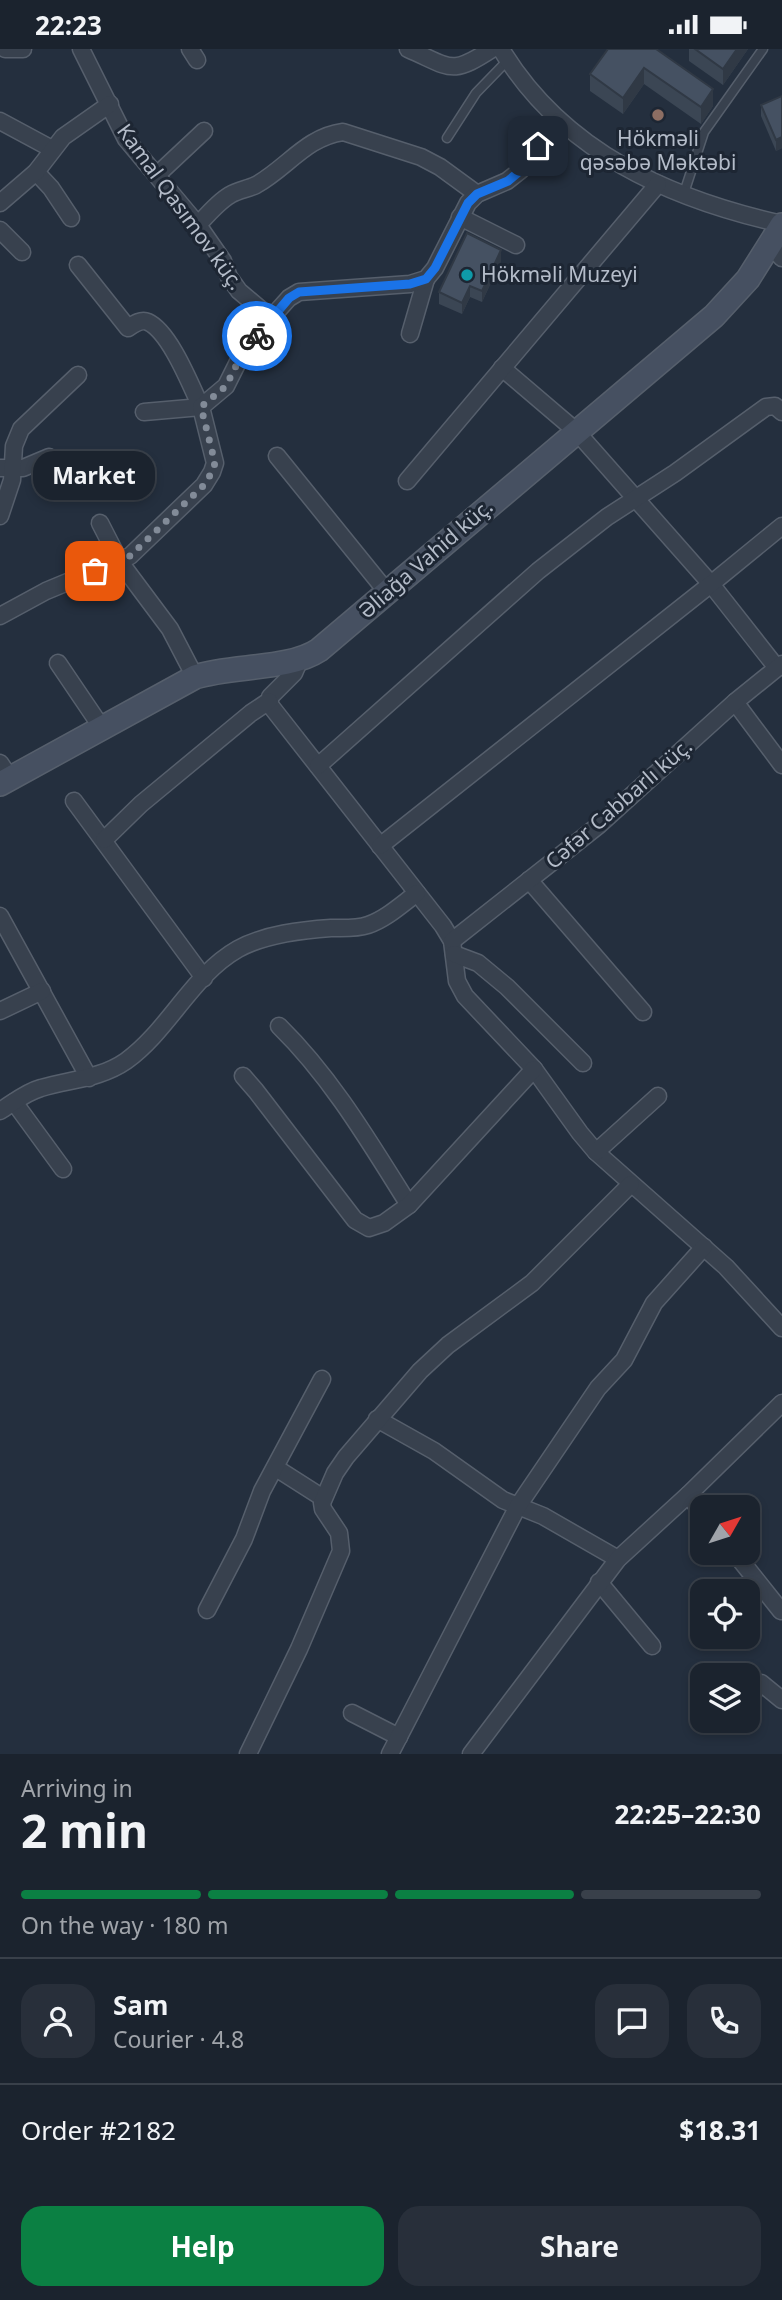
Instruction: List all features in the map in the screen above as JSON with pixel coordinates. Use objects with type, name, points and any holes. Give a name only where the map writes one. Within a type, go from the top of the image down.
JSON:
[{"type":"street","points":[[5,49],[23,49]]},
{"type":"street","name":"Kamal Qasımov küç.","points":[[80,49],[127,139],[198,225],[223,261],[229,277],[239,291],[271,318]]},
{"type":"street","points":[[408,49],[451,68],[459,68],[492,49]]},
{"type":"street","points":[[505,54],[534,95],[559,121],[625,167],[683,196],[733,213],[782,225]]},
{"type":"street","points":[[0,203],[36,172],[63,137],[110,104]]},
{"type":"street","points":[[0,121],[52,149]]},
{"type":"street","points":[[410,334],[426,279],[435,268],[460,217],[477,194],[508,181],[521,170],[559,121]]},
{"type":"street","points":[[157,175],[204,131]]},
{"type":"street","points":[[198,225],[222,200],[256,185],[315,140],[343,132],[421,157],[477,194]]},
{"type":"street","points":[[36,172],[51,188],[71,218]]},
{"type":"street","points":[[407,481],[658,184]]},
{"type":"street","points":[[460,217],[516,245]]},
{"type":"street","name":"Əliağa Vahid küç.","points":[[3,775],[102,728],[195,677],[224,669],[312,655],[714,316],[776,252],[782,225]]},
{"type":"street","points":[[0,230],[22,252]]},
{"type":"street","points":[[1,613],[46,591],[120,562],[145,544],[204,485],[212,472],[214,456],[201,407],[174,350],[148,322],[140,321],[128,328],[78,265]]},
{"type":"street","points":[[144,412],[201,407],[226,386],[241,356],[289,298],[299,292],[410,284],[426,279]]},
{"type":"street","points":[[502,368],[576,431],[780,666]]},
{"type":"street","points":[[0,516],[12,480],[6,469],[21,429],[78,375]]},
{"type":"street","points":[[318,766],[538,571],[607,517],[766,407],[775,406],[782,412]]},
{"type":"street","points":[[277,456],[387,592]]},
{"type":"street","points":[[6,469],[23,468],[50,457]]},
{"type":"street","points":[[100,523],[120,562],[170,629],[195,677]]},
{"type":"street","points":[[380,846],[782,526]]},
{"type":"street","points":[[104,840],[141,804],[250,713],[269,701],[273,692],[294,673],[300,659]]},
{"type":"street","points":[[58,663],[102,728]]},
{"type":"street","name":"Cəfər Cabbarlı küç.","points":[[453,948],[530,880],[608,817],[735,702],[780,666]]},
{"type":"street","points":[[269,701],[417,893],[453,948],[478,963],[507,987],[583,1063]]},
{"type":"street","points":[[735,702],[782,765]]},
{"type":"street","points":[[74,801],[204,978]]},
{"type":"street","points":[[530,880],[643,1012]]},
{"type":"street","points":[[0,1111],[40,1088],[104,1074],[143,1048],[204,978],[239,948],[294,932],[357,928],[370,924],[385,917],[417,893]]},
{"type":"street","points":[[0,916],[89,1078]]},
{"type":"street","points":[[453,948],[457,981],[465,996],[534,1069],[596,1152],[704,1247],[765,1307],[782,1328]]},
{"type":"street","points":[[0,1011],[42,991]]},
{"type":"street","points":[[279,1026],[356,1120],[409,1205]]},
{"type":"street","points":[[243,1076],[355,1220],[369,1228],[384,1223],[409,1205],[534,1069]]},
{"type":"street","points":[[596,1152],[658,1096]]},
{"type":"street","points":[[14,1102],[63,1169]]},
{"type":"street","points":[[248,1754],[294,1661],[341,1551],[339,1533],[323,1509],[323,1498],[335,1473],[377,1419],[420,1371],[449,1345],[532,1283],[631,1184]]},
{"type":"street","points":[[390,1754],[518,1506],[598,1388],[624,1360],[654,1303],[704,1247]]},
{"type":"street","points":[[207,1610],[233,1562],[262,1491],[322,1379]]},
{"type":"street","points":[[471,1754],[618,1559],[782,1403]]},
{"type":"street","points":[[377,1419],[434,1451],[493,1493],[543,1516],[618,1559]]},
{"type":"street","points":[[276,1468],[323,1498]]},
{"type":"street","points":[[744,1565],[781,1611]]},
{"type":"street","points":[[599,1582],[652,1646]]},
{"type":"street","points":[[761,1683],[782,1700]]},
{"type":"street","points":[[352,1713],[399,1737]]},
{"type":"lane","points":[[683,196],[704,132],[763,49]]},
{"type":"lane","points":[[447,138],[505,54]]},
{"type":"building","points":[[608,49],[656,49],[713,89],[701,107],[644,68],[623,98],[590,74]]},
{"type":"building","points":[[695,49],[737,49],[723,69]]},
{"type":"building","points":[[782,96],[782,137],[776,140],[761,105]]},
{"type":"building","points":[[467,233],[501,250],[482,291],[470,286],[462,303],[439,292]]},
{"type":"way so far","points":[[95,571],[130,556],[204,485],[215,463],[201,407],[226,386],[241,356],[257,336]]},
{"type":"place","name":"Hökməli qəsəbə Məktəbi","points":[[658,115]]},
{"type":"place","name":"Hökməli Muzeyi","points":[[467,275]]},
{"type":"place","name":"Market","points":[[95,571]]},
{"type":"route","points":[[257,336],[289,298],[299,292],[410,284],[426,279],[435,268],[468,203],[477,194],[508,181],[521,170],[538,146]]}]
